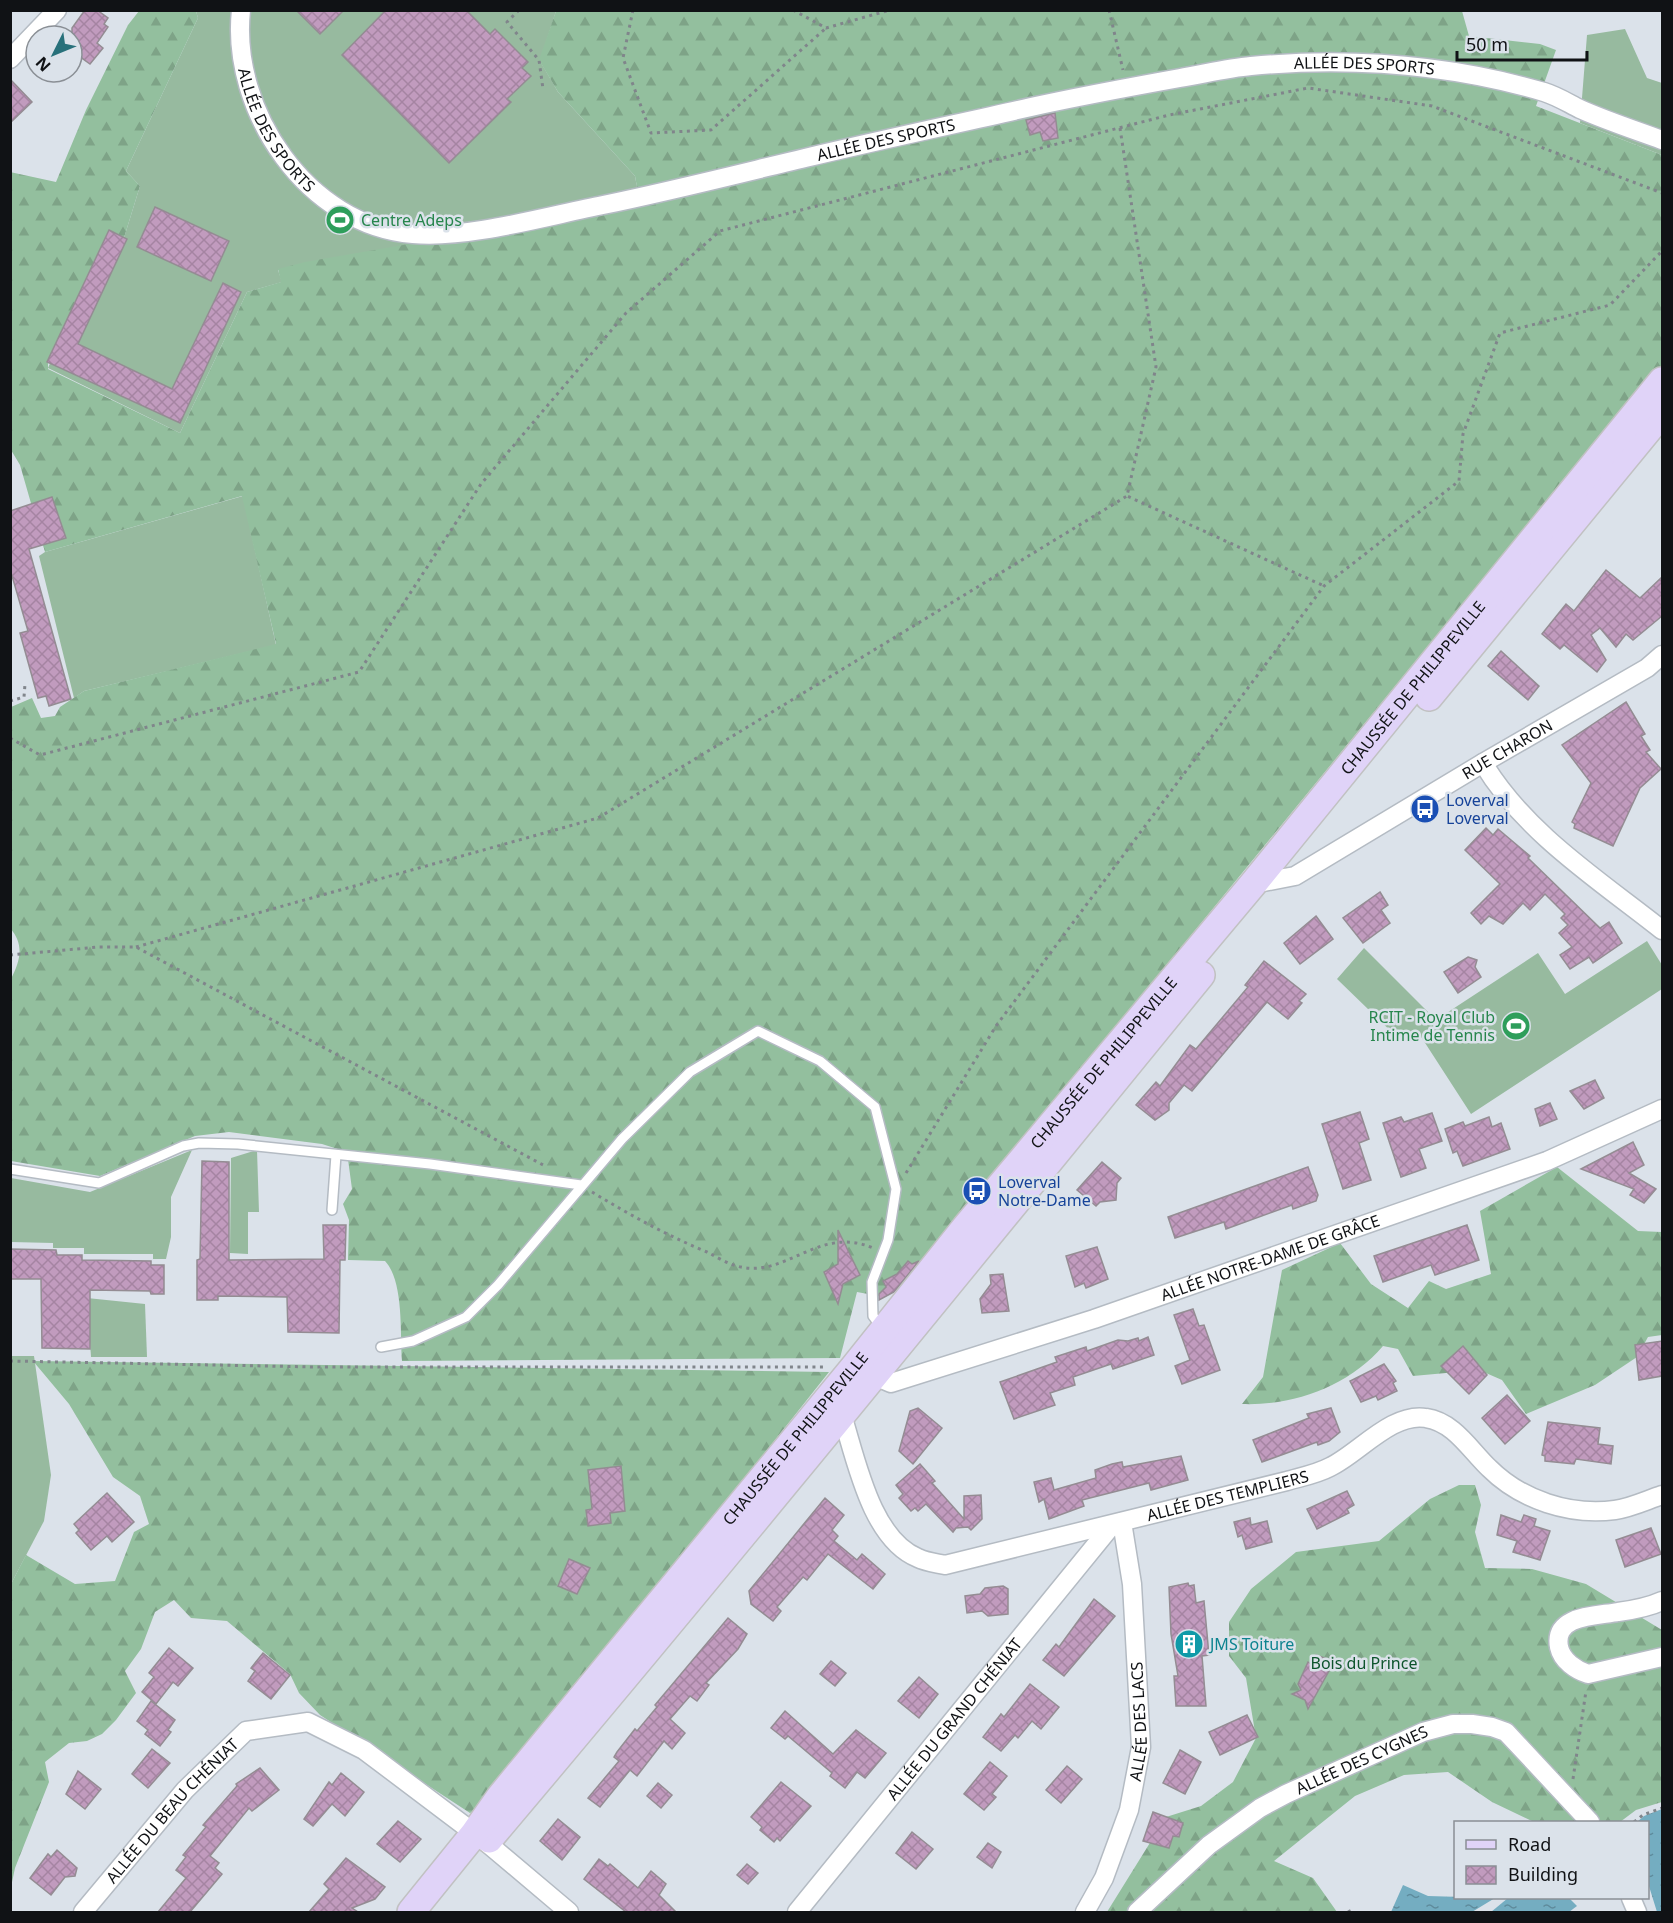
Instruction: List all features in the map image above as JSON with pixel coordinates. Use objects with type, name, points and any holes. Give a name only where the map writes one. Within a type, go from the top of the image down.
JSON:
[{"type":"main road","name":"CHAUSSÉE DE PHILIPPEVILLE","points":[[431,1912],[480,1838],[500,1797],[834,1408],[883,1330],[965,1228],[1253,884],[1662,381]]},
{"type":"main road","name":"CHAUSSÉE DE PHILIPPEVILLE","points":[[861,1368],[1280,880],[1662,413]]},
{"type":"main road","name":"CHAUSSÉE DE PHILIPPEVILLE","points":[[411,1912],[480,1838]]},
{"type":"street","points":[[10,59],[57,10]]},
{"type":"street","name":"ALLÉE DES SPORTS","points":[[241,10],[241,55],[245,77],[263,124],[287,163],[313,190],[352,215],[389,230],[416,235],[458,233],[658,194],[807,157],[1126,87],[1248,66],[1344,61],[1431,67],[1548,93],[1662,140]]},
{"type":"street","name":"RUE CHARON","points":[[1253,884],[1295,876],[1647,668],[1662,655]]},
{"type":"street","points":[[1483,763],[1509,801],[1537,830],[1662,930]]},
{"type":"street","name":"ALLÉE NOTRE-DAME DE GRÂCE","points":[[861,1368],[891,1383],[1094,1320],[1547,1161],[1662,1109]]},
{"type":"street","name":"ALLÉE DES TEMPLIERS","points":[[834,1408],[877,1518],[892,1539],[916,1558],[945,1565],[1287,1481],[1331,1467],[1384,1430],[1403,1421],[1425,1417],[1442,1424],[1461,1437],[1489,1469],[1509,1484],[1546,1504],[1579,1510],[1616,1510],[1662,1495]]},
{"type":"street","name":"ALLÉE DU GRAND CHÉNIAT","points":[[797,1912],[1117,1524]]},
{"type":"street","name":"ALLÉE DES LACS","points":[[1085,1912],[1104,1878],[1129,1810],[1141,1747],[1132,1584],[1117,1524]]},
{"type":"street","points":[[1662,1601],[1616,1613],[1584,1616],[1565,1625],[1559,1637],[1559,1649],[1566,1661],[1577,1670],[1588,1674],[1662,1657]]},
{"type":"street","name":"ALLÉE DU BEAU CHÉNIAT","points":[[83,1912],[185,1790],[246,1731],[308,1722],[364,1749],[480,1838],[569,1912]]},
{"type":"street","name":"ALLÉE DES CYGNES","points":[[1137,1912],[1209,1845],[1260,1808],[1423,1731],[1453,1724],[1492,1727],[1506,1732],[1589,1821]]},
{"type":"lane","points":[[381,1347],[413,1341],[466,1317],[498,1285],[622,1139],[690,1072],[758,1031],[820,1061],[875,1107],[896,1189],[883,1253],[872,1282],[873,1316],[883,1330]]},
{"type":"lane","points":[[10,1169],[99,1183],[169,1151],[199,1143],[238,1144],[430,1164],[581,1185]]},
{"type":"lane","points":[[332,1210],[336,1155]]},
{"type":"path","points":[[519,10],[507,22],[540,60],[543,89]]},
{"type":"path","points":[[633,10],[623,58],[651,133],[711,130],[826,28],[890,10]]},
{"type":"path","points":[[793,10],[826,28]]},
{"type":"path","points":[[1109,10],[1126,87]]},
{"type":"path","points":[[10,738],[40,755],[359,672],[481,484],[626,313],[720,231],[1120,128],[1308,87],[1432,106],[1662,193]]},
{"type":"path","points":[[10,955],[99,947],[136,947],[598,818],[1127,496],[1156,367],[1120,128]]},
{"type":"path","points":[[896,1189],[996,1026],[1324,586],[1459,481],[1462,434],[1500,333],[1610,305],[1662,250]]},
{"type":"path","points":[[1127,496],[1324,586]]},
{"type":"path","points":[[10,701],[24,697],[24,684]]},
{"type":"path","points":[[136,947],[550,1169]]},
{"type":"path","points":[[581,1185],[656,1230],[741,1268],[776,1267],[809,1249],[839,1242],[867,1246],[883,1253]]},
{"type":"path","points":[[10,1361],[316,1367],[711,1365],[861,1368]]},
{"type":"path","points":[[1570,1800],[1588,1674]]},
{"type":"path","points":[[1635,1821],[1643,1815],[1662,1808]]},
{"type":"path","points":[[1348,1912],[1353,1910],[1354,1912]]},
{"type":"green space","points":[[139,11],[196,11],[198,18],[126,171],[140,186],[123,241],[107,234],[48,364],[48,369],[180,433],[247,292],[281,282],[278,269],[305,262],[640,204],[635,176],[558,92],[539,60],[556,11],[1462,11],[1469,36],[1540,44],[1556,50],[1536,106],[1662,155],[1662,366],[1447,623],[903,1287],[884,1297],[857,1292],[840,1358],[402,1361],[398,1294],[391,1270],[385,1261],[348,1260],[349,1220],[343,1204],[352,1189],[347,1152],[322,1144],[229,1132],[195,1136],[100,1176],[11,1161],[11,979],[20,953],[18,941],[10,928],[11,707],[32,698],[41,718],[55,716],[60,707],[84,691],[276,644],[242,496],[45,552],[20,465],[11,450],[10,172],[56,182],[86,110],[128,25]]},
{"type":"green space","name":"Centre Adeps","points":[[196,11],[556,11],[540,61],[558,92],[635,176],[640,204],[278,270],[282,282],[247,292],[180,433],[48,368],[107,234],[123,241],[140,186],[126,171],[198,18]]},
{"type":"green space","points":[[1625,29],[1647,78],[1662,83],[1662,155],[1580,123],[1587,35]]},
{"type":"green space","points":[[243,496],[276,645],[84,691],[74,698],[39,556],[45,552]]},
{"type":"green space","name":"RCIT - Royal Club Intime de Tennis","points":[[1647,941],[1662,965],[1662,989],[1471,1114],[1418,1032],[1403,1043],[1337,979],[1364,948],[1436,1020],[1538,953],[1565,994]]},
{"type":"green space","points":[[192,1150],[171,1197],[171,1237],[166,1259],[153,1259],[153,1254],[84,1254],[84,1248],[53,1248],[53,1243],[11,1242],[11,1178],[90,1192]]},
{"type":"green space","points":[[257,1150],[259,1212],[248,1212],[248,1254],[230,1253],[231,1158]]},
{"type":"green space","points":[[1557,1167],[1638,1231],[1662,1232],[1662,1335],[1648,1337],[1637,1357],[1595,1385],[1526,1414],[1502,1380],[1479,1370],[1413,1376],[1398,1349],[1383,1346],[1354,1372],[1319,1391],[1281,1401],[1242,1404],[1263,1377],[1282,1270],[1340,1243],[1371,1284],[1408,1308],[1429,1281],[1446,1289],[1491,1274],[1480,1211]]},
{"type":"green space","points":[[87,1298],[145,1304],[147,1357],[91,1357]]},
{"type":"green space","points":[[11,1356],[34,1356],[51,1475],[44,1521],[11,1584]]},
{"type":"green space","points":[[33,1361],[829,1372],[488,1802],[470,1813],[320,1715],[299,1693],[290,1674],[227,1621],[191,1618],[174,1600],[155,1612],[141,1649],[125,1671],[136,1693],[116,1720],[102,1734],[87,1741],[69,1743],[45,1762],[49,1782],[15,1868],[11,1887],[11,1584],[26,1555],[75,1584],[115,1581],[134,1532],[149,1524],[140,1496],[113,1477],[69,1404]]},
{"type":"green space","name":"Bois du Prince","points":[[1459,1485],[1475,1485],[1481,1505],[1475,1532],[1485,1568],[1532,1569],[1586,1584],[1662,1630],[1662,1802],[1636,1810],[1621,1821],[1532,1821],[1492,1802],[1448,1772],[1404,1775],[1355,1796],[1274,1861],[1313,1878],[1337,1912],[1107,1912],[1166,1817],[1201,1806],[1233,1782],[1256,1738],[1246,1678],[1229,1656],[1229,1622],[1251,1589],[1296,1552],[1379,1541],[1430,1499]]},
{"type":"water","points":[[1662,1809],[1662,1912],[1657,1912],[1649,1886],[1649,1821],[1638,1821],[1644,1816]]},
{"type":"water","points":[[1403,1885],[1428,1896],[1454,1897],[1454,1899],[1493,1899],[1472,1912],[1391,1912]]},
{"type":"water","points":[[1507,1899],[1570,1899],[1577,1906],[1569,1912],[1491,1912]]},
{"type":"building","points":[[85,10],[97,10],[108,18],[104,24],[108,27],[97,43],[103,48],[90,64],[84,60],[84,24],[75,24]]},
{"type":"building","points":[[296,10],[344,10],[320,34]]},
{"type":"building","points":[[386,10],[466,10],[490,34],[495,29],[528,62],[522,68],[531,76],[507,99],[511,102],[449,163],[342,55]]},
{"type":"building","points":[[10,79],[32,102],[10,123]]},
{"type":"building","points":[[1055,113],[1058,138],[1043,141],[1040,132],[1030,135],[1026,120]]},
{"type":"building","points":[[155,207],[229,241],[211,281],[137,247]]},
{"type":"building","points":[[109,230],[127,239],[78,344],[172,389],[223,283],[241,292],[180,423],[47,362]]},
{"type":"building","points":[[52,497],[66,538],[29,549],[71,699],[49,706],[46,696],[38,698],[20,633],[28,631],[10,569],[10,511]]},
{"type":"building","points":[[1606,570],[1640,598],[1662,577],[1662,616],[1633,640],[1626,634],[1616,647],[1600,628],[1591,635],[1606,660],[1597,672],[1564,645],[1560,649],[1542,634],[1566,604],[1574,611]]},
{"type":"building","points":[[1501,651],[1539,686],[1528,700],[1488,666]]},
{"type":"building","points":[[1626,702],[1645,734],[1641,736],[1650,750],[1646,752],[1661,769],[1640,788],[1613,846],[1574,828],[1575,824],[1572,822],[1591,783],[1562,745]]},
{"type":"building","points":[[1486,828],[1493,835],[1498,829],[1530,856],[1528,858],[1600,928],[1609,922],[1622,943],[1593,963],[1589,957],[1570,969],[1560,955],[1572,947],[1559,933],[1568,925],[1561,918],[1565,914],[1545,894],[1530,910],[1523,903],[1503,924],[1489,916],[1481,924],[1471,913],[1500,884],[1465,850]]},
{"type":"building","points":[[1380,892],[1388,905],[1381,910],[1390,923],[1363,943],[1343,918]]},
{"type":"building","points":[[1316,916],[1333,939],[1300,964],[1284,943]]},
{"type":"building","points":[[1468,957],[1477,960],[1475,967],[1481,977],[1458,993],[1444,972]]},
{"type":"building","points":[[1264,961],[1306,994],[1299,1001],[1302,1003],[1288,1019],[1267,1002],[1192,1091],[1184,1085],[1169,1103],[1169,1110],[1155,1120],[1136,1105],[1156,1082],[1160,1086],[1190,1045],[1196,1049],[1248,987],[1245,985]]},
{"type":"building","points":[[1595,1080],[1604,1098],[1584,1109],[1570,1091]]},
{"type":"building","points":[[1550,1103],[1557,1119],[1540,1126],[1535,1109]]},
{"type":"building","points":[[1360,1112],[1369,1139],[1359,1143],[1371,1180],[1343,1189],[1322,1124]]},
{"type":"building","points":[[1432,1113],[1442,1141],[1419,1149],[1426,1168],[1401,1177],[1383,1123],[1401,1117],[1404,1122]]},
{"type":"building","points":[[1489,1117],[1492,1127],[1501,1123],[1510,1149],[1463,1166],[1457,1151],[1453,1153],[1445,1129],[1463,1122],[1465,1126]]},
{"type":"building","points":[[1633,1142],[1644,1165],[1629,1173],[1656,1189],[1644,1203],[1630,1195],[1634,1189],[1581,1169]]},
{"type":"building","points":[[202,1161],[229,1162],[229,1260],[324,1259],[323,1225],[346,1225],[345,1260],[340,1260],[339,1333],[288,1332],[287,1297],[218,1296],[218,1300],[197,1300]]},
{"type":"building","points":[[1102,1162],[1121,1178],[1117,1183],[1116,1200],[1100,1202],[1096,1206],[1077,1190]]},
{"type":"building","points":[[1308,1167],[1318,1195],[1316,1201],[1293,1209],[1292,1205],[1226,1229],[1224,1222],[1175,1238],[1168,1217]]},
{"type":"building","points":[[1467,1225],[1479,1260],[1435,1275],[1431,1265],[1383,1282],[1374,1256]]},
{"type":"building","points":[[838,1230],[860,1275],[843,1284],[838,1304],[824,1272],[838,1264]]},
{"type":"building","points":[[1097,1247],[1108,1279],[1086,1288],[1084,1283],[1075,1287],[1066,1256]]},
{"type":"building","points":[[10,1249],[56,1250],[57,1255],[82,1255],[82,1260],[151,1261],[151,1265],[164,1265],[164,1294],[151,1294],[150,1291],[90,1290],[90,1349],[42,1348],[41,1279],[10,1279]]},
{"type":"building","points":[[908,1261],[912,1264],[919,1261],[894,1292],[879,1300],[879,1294],[886,1287],[883,1281],[897,1274]]},
{"type":"building","points":[[1003,1274],[1009,1311],[982,1313],[980,1299],[991,1284],[990,1275]]},
{"type":"building","points":[[1193,1309],[1199,1326],[1204,1325],[1220,1370],[1182,1384],[1175,1366],[1190,1360],[1174,1315]]},
{"type":"building","points":[[1148,1337],[1154,1355],[1113,1369],[1111,1364],[1073,1377],[1075,1385],[1050,1393],[1055,1405],[1014,1419],[1000,1382],[1057,1362],[1055,1357],[1086,1347],[1087,1351],[1118,1340],[1128,1341],[1138,1338],[1139,1341]]},
{"type":"building","points":[[1662,1341],[1662,1376],[1639,1380],[1635,1345]]},
{"type":"building","points":[[1463,1346],[1487,1375],[1469,1394],[1441,1366]]},
{"type":"building","points":[[1384,1364],[1396,1381],[1393,1383],[1397,1391],[1378,1400],[1376,1396],[1361,1402],[1350,1381]]},
{"type":"building","points":[[1507,1395],[1530,1421],[1505,1444],[1482,1418]]},
{"type":"building","points":[[918,1408],[942,1428],[913,1464],[899,1451],[910,1411]]},
{"type":"building","points":[[1331,1408],[1340,1432],[1329,1441],[1318,1445],[1317,1442],[1262,1462],[1253,1440],[1309,1418],[1307,1414]]},
{"type":"building","points":[[1548,1422],[1600,1428],[1598,1444],[1613,1446],[1611,1464],[1576,1459],[1574,1464],[1545,1461],[1545,1456],[1542,1455]]},
{"type":"building","points":[[1181,1456],[1188,1480],[1151,1490],[1149,1483],[1082,1500],[1084,1506],[1049,1519],[1044,1499],[1039,1502],[1034,1482],[1051,1478],[1054,1490],[1096,1478],[1095,1470],[1112,1464],[1122,1462],[1123,1467]]},
{"type":"building","points":[[920,1464],[935,1481],[932,1483],[964,1519],[964,1496],[981,1495],[982,1519],[971,1530],[968,1527],[956,1528],[953,1532],[926,1504],[918,1511],[915,1508],[911,1511],[899,1498],[903,1494],[896,1485]]},
{"type":"building","points":[[621,1466],[625,1511],[610,1513],[611,1523],[588,1526],[586,1510],[592,1509],[588,1470]]},
{"type":"building","points":[[1347,1491],[1354,1505],[1347,1509],[1349,1513],[1317,1529],[1307,1509]]},
{"type":"building","points":[[107,1493],[134,1522],[112,1542],[107,1536],[91,1550],[76,1533],[79,1530],[74,1524]]},
{"type":"building","points":[[825,1498],[844,1515],[832,1530],[838,1536],[834,1541],[857,1560],[862,1554],[885,1574],[873,1589],[828,1554],[807,1580],[803,1577],[777,1607],[781,1611],[773,1621],[751,1604],[749,1591]]},
{"type":"building","points":[[1501,1515],[1521,1522],[1524,1515],[1536,1519],[1534,1526],[1550,1531],[1540,1560],[1513,1552],[1517,1541],[1497,1535]]},
{"type":"building","points":[[1250,1518],[1251,1525],[1267,1521],[1272,1542],[1246,1549],[1242,1535],[1238,1537],[1234,1522]]},
{"type":"building","points":[[1651,1528],[1661,1554],[1625,1567],[1616,1540]]},
{"type":"building","points":[[569,1559],[590,1568],[577,1594],[558,1586]]},
{"type":"building","points":[[1188,1583],[1189,1586],[1194,1585],[1196,1603],[1204,1601],[1209,1655],[1202,1656],[1206,1706],[1176,1706],[1174,1676],[1178,1676],[1171,1634],[1169,1587]]},
{"type":"building","points":[[1003,1586],[1008,1589],[1008,1614],[988,1616],[982,1611],[967,1613],[965,1596],[980,1594],[985,1588]]},
{"type":"building","points":[[1094,1599],[1115,1616],[1064,1676],[1043,1660],[1056,1644],[1059,1647]]},
{"type":"building","points":[[728,1618],[747,1634],[738,1649],[706,1683],[709,1685],[697,1701],[690,1696],[670,1719],[685,1733],[672,1749],[664,1741],[637,1776],[630,1770],[600,1807],[588,1798],[619,1761],[614,1757],[617,1752],[635,1729],[637,1731],[657,1707],[655,1705]]},
{"type":"building","points":[[169,1648],[193,1668],[178,1686],[173,1682],[156,1704],[142,1692],[154,1677],[149,1673]]},
{"type":"building","points":[[263,1653],[290,1675],[271,1699],[248,1681],[255,1671],[251,1668]]},
{"type":"building","points":[[1316,1655],[1330,1660],[1326,1670],[1329,1671],[1308,1709],[1305,1700],[1292,1694],[1301,1690],[1298,1684],[1308,1662],[1311,1664]]},
{"type":"building","points":[[831,1661],[846,1673],[835,1686],[820,1674]]},
{"type":"building","points":[[919,1677],[938,1694],[919,1718],[898,1701]]},
{"type":"building","points":[[1030,1684],[1059,1707],[1041,1729],[1032,1721],[1018,1738],[1015,1735],[1001,1751],[983,1737],[1001,1714],[1004,1717]]},
{"type":"building","points":[[151,1701],[175,1720],[168,1730],[171,1732],[160,1746],[145,1734],[148,1730],[137,1721]]},
{"type":"building","points":[[785,1711],[833,1754],[856,1730],[886,1753],[865,1778],[857,1772],[845,1788],[830,1776],[832,1773],[788,1736],[785,1739],[771,1728]]},
{"type":"building","points":[[1247,1715],[1258,1737],[1220,1755],[1209,1732]]},
{"type":"building","points":[[152,1749],[170,1763],[148,1788],[132,1774]]},
{"type":"building","points":[[1180,1750],[1201,1762],[1185,1794],[1163,1783]]},
{"type":"building","points":[[990,1762],[1007,1776],[992,1794],[996,1797],[984,1810],[964,1794]]},
{"type":"building","points":[[1067,1766],[1082,1779],[1061,1803],[1046,1790]]},
{"type":"building","points":[[260,1768],[279,1790],[252,1811],[249,1808],[210,1856],[219,1863],[215,1868],[222,1874],[190,1912],[158,1912],[186,1878],[176,1870],[186,1857],[183,1855],[206,1827],[203,1825],[237,1786],[236,1784]]},
{"type":"building","points":[[78,1771],[101,1789],[85,1809],[66,1794]]},
{"type":"building","points":[[341,1773],[364,1792],[345,1816],[332,1804],[313,1826],[304,1819],[329,1782],[332,1785]]},
{"type":"building","points":[[781,1782],[811,1806],[780,1841],[777,1838],[774,1842],[760,1830],[762,1827],[751,1817]]},
{"type":"building","points":[[658,1783],[672,1795],[661,1808],[647,1796]]},
{"type":"building","points":[[1153,1812],[1183,1823],[1179,1837],[1173,1836],[1169,1848],[1143,1841]]},
{"type":"building","points":[[558,1819],[580,1837],[562,1860],[540,1841]]},
{"type":"building","points":[[398,1821],[421,1839],[400,1862],[377,1844]]},
{"type":"building","points":[[912,1832],[933,1849],[916,1869],[896,1853]]},
{"type":"building","points":[[988,1843],[1001,1852],[992,1868],[977,1857]]},
{"type":"building","points":[[57,1850],[77,1868],[75,1876],[65,1877],[51,1895],[30,1878],[48,1854],[51,1857]]},
{"type":"building","points":[[346,1858],[385,1887],[375,1899],[352,1908],[358,1912],[309,1912],[329,1889],[324,1884]]},
{"type":"building","points":[[599,1859],[608,1866],[610,1864],[638,1888],[651,1871],[666,1884],[659,1895],[676,1912],[626,1912],[584,1879]]},
{"type":"building","points":[[747,1864],[758,1873],[748,1884],[737,1875]]},
{"type":"place","name":"Centre Adeps","points":[[340,220]]},
{"type":"place","name":"Loverval Loverval","points":[[1425,809]]},
{"type":"place","name":"RCIT - Royal Club Intime de Tennis","points":[[1516,1026]]},
{"type":"place","name":"Loverval Notre-Dame","points":[[977,1191]]},
{"type":"place","name":"JMS Toiture","points":[[1189,1644]]}]
